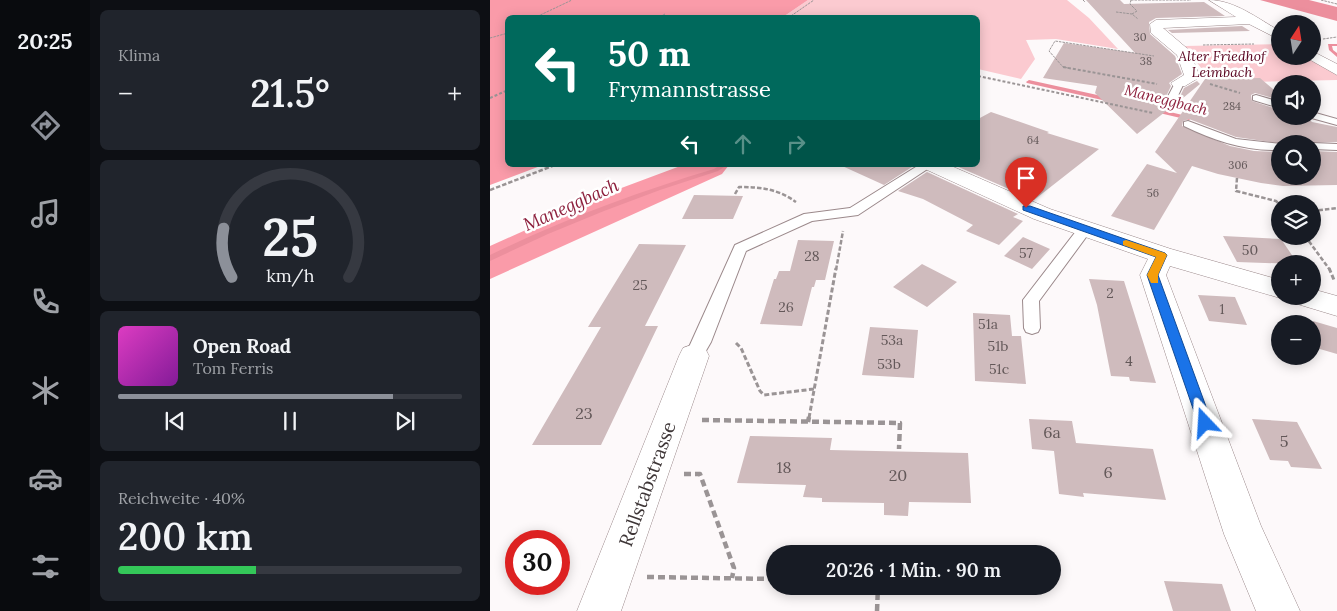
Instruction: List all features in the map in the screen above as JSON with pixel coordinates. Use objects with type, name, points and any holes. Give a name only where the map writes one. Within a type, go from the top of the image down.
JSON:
[{"type":"street","points":[[1215,0],[1271,30]]},
{"type":"street","points":[[1177,88],[1192,77],[1184,53],[1156,30],[1156,24],[1254,20]]},
{"type":"street","points":[[1321,60],[1337,70]]},
{"type":"street","points":[[928,167],[1026,208],[1085,229],[1162,255],[1271,286]]},
{"type":"street","points":[[1162,255],[1153,275],[1244,534],[1278,611]]},
{"type":"street","points":[[1321,301],[1337,306]]},
{"type":"street","name":"Rellstabstrasse","points":[[599,611],[698,349]]},
{"type":"lane","points":[[1169,104],[1177,88]]},
{"type":"lane","points":[[1256,98],[1271,103]]},
{"type":"lane","points":[[1321,118],[1337,122]]},
{"type":"lane","points":[[1188,124],[1232,143],[1262,148],[1271,148]]},
{"type":"lane","points":[[1321,146],[1337,146]]},
{"type":"lane","points":[[698,349],[740,248],[809,217],[853,212],[928,167]]},
{"type":"lane","points":[[1032,328],[1030,300],[1085,229]]},
{"type":"path","points":[[540,15],[572,0]]},
{"type":"path","points":[[792,15],[814,0]]},
{"type":"path","points":[[1131,0],[1191,0]]},
{"type":"path","points":[[1321,0],[1337,4]]},
{"type":"path","points":[[1116,12],[1132,14]]},
{"type":"path","points":[[490,38],[505,34]]},
{"type":"path","points":[[1177,88],[1164,91],[1157,84],[1063,67],[1049,50],[1055,41],[1186,59]]},
{"type":"path","points":[[1197,45],[1262,44]]},
{"type":"path","points":[[980,76],[1135,108],[1188,124]]},
{"type":"path","points":[[1208,83],[1256,98]]},
{"type":"path","points":[[490,98],[505,91]]},
{"type":"path","points":[[490,190],[550,167]]},
{"type":"path","points":[[1237,178],[1236,191],[1271,200]]},
{"type":"path","points":[[735,194],[739,187],[775,189],[804,207],[809,217]]},
{"type":"path","points":[[1321,210],[1337,208]]},
{"type":"path","points":[[808,422],[846,213]]},
{"type":"path","points":[[1312,245],[1329,267],[1337,288]]},
{"type":"path","points":[[736,343],[741,348],[764,395],[814,389]]},
{"type":"path","points":[[699,420],[900,423],[898,449]]},
{"type":"path","points":[[680,474],[700,474],[734,568],[732,578]]},
{"type":"path","points":[[641,577],[766,579]]},
{"type":"path","points":[[877,611],[878,595]]},
{"type":"green space","points":[[808,0],[1067,0],[1089,18],[1118,49],[1056,39],[1026,40],[1035,59],[1021,79],[980,69],[980,15],[786,15]]},
{"type":"green space","name":"Alter Friedhof Leimbach","points":[[1271,44],[1271,65],[1321,65],[1337,75],[1337,80],[1321,80],[1321,75],[1271,75],[1271,82],[1212,83],[1185,46]]},
{"type":"shaded area","points":[[490,0],[808,0],[786,15],[505,15],[505,167],[538,167],[490,185]]},
{"type":"shaded area","points":[[1260,0],[1309,0],[1337,7],[1337,21],[1321,17],[1321,15]]},
{"type":"shaded area","points":[[678,167],[727,167],[722,174],[490,279],[490,246],[608,193]]},
{"type":"building","points":[[1086,0],[1120,0],[1124,4],[1204,2],[1225,16],[1156,18],[1149,22],[1150,34],[1175,56],[1182,74],[1169,83],[1171,86],[1162,105],[1165,108],[1170,108],[1137,134],[1095,93],[1097,86],[1043,78],[1064,43],[1135,53]]},
{"type":"building","points":[[1242,26],[1250,31],[1172,33],[1168,30]]},
{"type":"building","points":[[1260,78],[1271,87],[1271,97],[1255,93],[1251,95],[1252,101],[1271,107],[1271,125],[1321,124],[1337,127],[1337,142],[1321,143],[1321,135],[1271,135],[1271,142],[1236,137],[1189,119],[1183,121],[1182,126],[1230,146],[1254,151],[1271,152],[1271,184],[1218,174],[1192,166],[1154,230],[1111,216],[1147,164],[1177,173],[1155,152],[1205,79]]},
{"type":"building","points":[[1197,81],[1200,84],[1177,103],[1184,88]]},
{"type":"building","points":[[991,112],[1049,132],[1047,133],[1099,149],[1034,200],[959,167],[980,167],[980,118]]},
{"type":"building","points":[[1321,151],[1337,152],[1337,185],[1283,186],[1276,185],[1321,185]]},
{"type":"building","points":[[844,167],[912,167],[884,185]]},
{"type":"building","points":[[927,172],[1018,214],[1013,217],[1023,221],[999,245],[966,231],[973,225],[923,199],[898,191]]},
{"type":"building","points":[[694,195],[743,196],[733,219],[682,219]]},
{"type":"building","points":[[1223,236],[1271,238],[1271,245],[1285,245],[1292,255],[1271,255],[1271,263],[1237,262]]},
{"type":"building","points":[[1023,237],[1050,249],[1032,269],[1004,256]]},
{"type":"building","points":[[798,240],[834,241],[825,280],[816,280],[814,287],[812,287],[802,326],[760,324],[774,279],[776,279],[779,271],[790,271]]},
{"type":"building","points":[[639,244],[686,245],[645,326],[658,326],[601,445],[532,445],[601,327],[588,327]]},
{"type":"building","points":[[922,264],[957,282],[927,307],[893,287]]},
{"type":"building","points":[[1089,279],[1124,281],[1156,383],[1130,381],[1129,377],[1111,376],[1097,305]]},
{"type":"building","points":[[1198,295],[1235,297],[1247,325],[1209,321]]},
{"type":"building","points":[[973,313],[1010,315],[1012,336],[1021,336],[1026,384],[975,381]]},
{"type":"building","points":[[1321,323],[1337,328],[1337,354],[1321,349]]},
{"type":"building","points":[[870,327],[918,330],[914,378],[862,375]]},
{"type":"building","points":[[1029,419],[1072,421],[1076,443],[1153,449],[1166,500],[1083,493],[1084,497],[1059,494],[1054,451],[1032,449]]},
{"type":"building","points":[[1252,419],[1297,422],[1322,469],[1291,467],[1288,461],[1270,460]]},
{"type":"building","points":[[750,436],[832,438],[830,450],[968,453],[971,503],[909,502],[908,516],[884,515],[884,503],[822,502],[822,498],[803,497],[806,485],[737,483]]},
{"type":"building","points":[[1164,581],[1222,584],[1231,611],[1173,611]]},
{"type":"waterway","name":"Maneggbach","points":[[1337,45],[1330,45],[1331,50],[1337,56]]},
{"type":"waterway","name":"Maneggbach","points":[[1029,82],[1111,100]]},
{"type":"waterway","name":"Maneggbach","points":[[1153,110],[1189,118]]},
{"type":"waterway","name":"Maneggbach","points":[[490,258],[545,232],[601,209],[721,167]]},
{"type":"slow traffic","points":[[1126,243],[1162,255],[1153,275],[1154,280]]},
{"type":"route","points":[[1026,208],[1162,255],[1153,275],[1205,423]]}]
